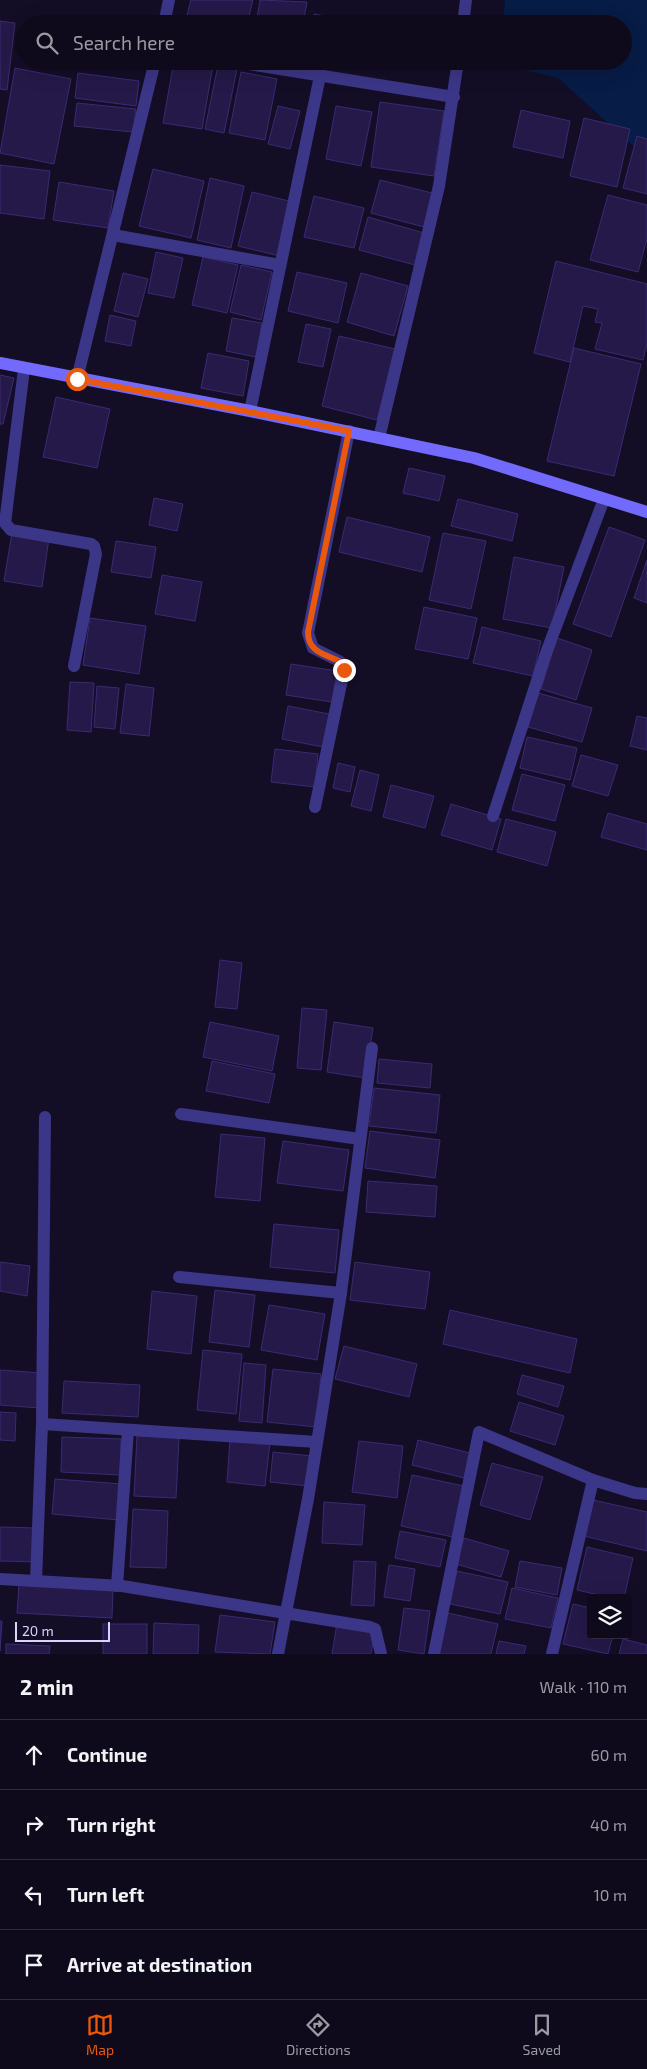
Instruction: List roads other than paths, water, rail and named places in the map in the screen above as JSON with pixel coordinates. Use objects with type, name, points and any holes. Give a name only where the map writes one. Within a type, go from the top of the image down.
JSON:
[{"type":"main road","points":[[0,363],[250,411],[474,458],[647,512]]},
{"type":"street","points":[[166,15],[170,0]]},
{"type":"street","points":[[464,15],[466,0]]},
{"type":"street","points":[[77,379],[153,70]]},
{"type":"street","points":[[284,70],[454,97]]},
{"type":"street","points":[[379,438],[439,186],[457,70]]},
{"type":"street","points":[[250,411],[320,76]]},
{"type":"street","points":[[112,235],[280,265]]},
{"type":"street","points":[[24,369],[5,523],[11,530],[94,546],[96,554],[74,666]]},
{"type":"street","points":[[315,807],[344,670],[339,661],[313,648],[309,642],[308,632],[349,431]]},
{"type":"street","points":[[493,816],[546,654],[604,499]]},
{"type":"street","points":[[278,1654],[308,1499],[341,1293],[372,1048]]},
{"type":"street","points":[[181,1114],[360,1139]]},
{"type":"street","points":[[36,1581],[42,1424],[44,1117]]},
{"type":"street","points":[[180,1277],[341,1293]]},
{"type":"street","points":[[42,1424],[317,1442]]},
{"type":"street","points":[[117,1586],[128,1430]]},
{"type":"street","points":[[434,1654],[480,1432],[592,1480],[635,1493],[647,1494]]},
{"type":"street","points":[[552,1654],[592,1480]]},
{"type":"street","points":[[0,1579],[117,1586],[375,1628],[381,1654]]},
{"type":"water","points":[[505,0],[647,0],[647,150],[640,152],[558,78],[523,70],[632,70],[632,15],[504,15]]}]
